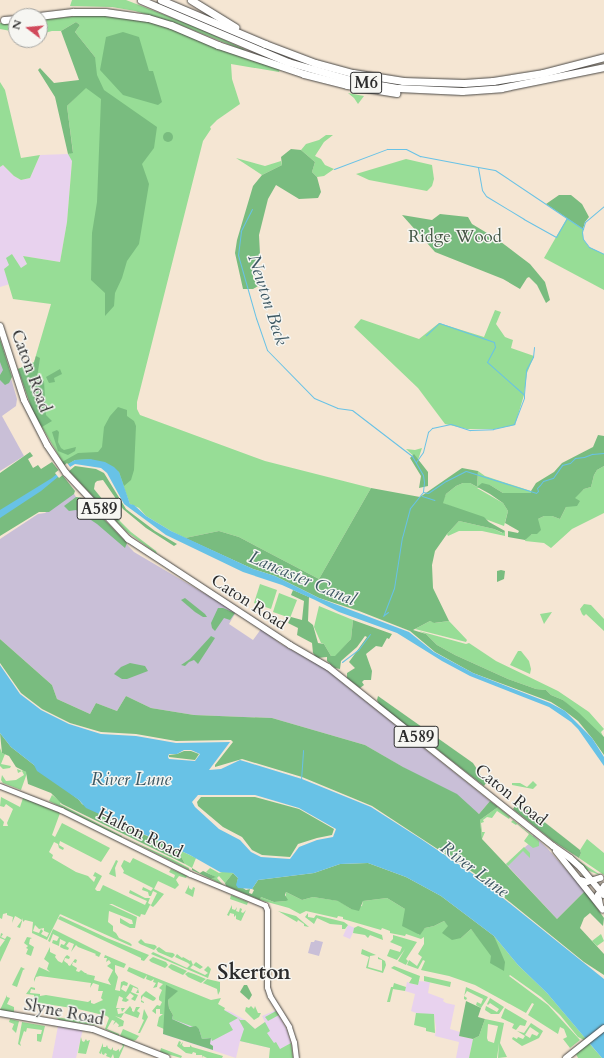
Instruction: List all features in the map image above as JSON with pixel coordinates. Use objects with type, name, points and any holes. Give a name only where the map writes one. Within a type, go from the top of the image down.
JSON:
[{"type":"highway","name":"M6","points":[[141,0],[288,62],[351,80],[398,88],[433,91],[501,88],[604,67]]},
{"type":"highway","name":"M6","points":[[161,0],[265,44],[315,63],[353,72],[421,82],[464,83],[516,78],[604,57]]},
{"type":"highway","points":[[191,0],[265,44]]},
{"type":"highway","points":[[48,15],[74,12],[104,12],[148,18],[171,25],[226,48],[304,74],[372,90],[446,96],[472,94],[501,88]]},
{"type":"highway","points":[[4,20],[8,20]]},
{"type":"main road","name":"Caton Road","points":[[0,326],[24,400],[47,445],[66,473],[128,539],[290,645],[328,667],[553,846],[568,856],[603,891]]},
{"type":"main road","name":"Caton Road","points":[[553,846],[604,911]]},
{"type":"main road","points":[[585,872],[602,878]]},
{"type":"main road","points":[[580,880],[585,882],[602,878]]},
{"type":"main road","points":[[603,891],[598,897],[604,911]]},
{"type":"main road","name":"Slyne Road","points":[[0,1013],[91,1028],[167,1058]]},
{"type":"main road","points":[[566,1058],[604,1028]]},
{"type":"street","name":"Halton Road","points":[[0,786],[61,810],[190,874],[266,907],[267,987],[270,996],[289,1027],[294,1042],[296,1058]]},
{"type":"shaded area","points":[[68,154],[72,160],[67,222],[60,262],[23,256],[27,264],[21,269],[12,254],[9,266],[4,269],[10,284],[0,287],[0,167],[3,165],[14,176],[21,180],[30,178],[40,155]]},
{"type":"shaded area","points":[[0,341],[17,399],[16,406],[2,416],[24,456],[0,471]]},
{"type":"shaded area","points":[[73,492],[76,497],[83,498],[134,552],[236,612],[229,624],[253,640],[261,629],[281,644],[324,668],[490,801],[479,814],[469,806],[365,745],[272,718],[194,715],[151,708],[126,696],[117,711],[96,703],[90,714],[57,699],[52,685],[0,639],[0,539],[38,514],[45,513]]},
{"type":"shaded area","points":[[533,835],[547,848],[585,891],[557,919],[506,864],[533,840]]},
{"type":"shaded area","points":[[348,925],[355,928],[350,939],[343,936]]},
{"type":"shaded area","points":[[315,940],[323,942],[319,956],[308,953],[311,942],[314,942]]},
{"type":"shaded area","points":[[419,981],[430,982],[428,993],[444,999],[443,1001],[446,1003],[455,1005],[450,1029],[460,1032],[459,1036],[473,1039],[469,1058],[456,1058],[459,1042],[435,1036],[436,1028],[434,1015],[411,1011],[415,994],[405,991],[407,982],[417,985]]},
{"type":"shaded area","points":[[222,1009],[245,1020],[255,1029],[265,1022],[262,1016],[276,1010],[287,1030],[291,1043],[279,1050],[240,1041],[236,1058],[163,1034],[166,1017]]},
{"type":"shaded area","points":[[58,1026],[83,1029],[76,1058],[52,1058]]},
{"type":"green space","points":[[72,0],[126,0],[201,29],[244,49],[245,51],[178,24],[135,11],[112,7],[70,6]]},
{"type":"green space","points":[[86,15],[124,17],[149,22],[247,59],[280,69],[279,72],[231,64],[232,79],[240,104],[217,120],[210,127],[211,129],[203,141],[137,402],[137,409],[140,415],[265,461],[371,488],[319,579],[239,537],[219,531],[185,538],[171,531],[146,516],[139,508],[130,504],[118,472],[75,460],[65,466],[33,412],[18,369],[34,362],[51,304],[13,299],[4,269],[9,265],[6,258],[12,254],[21,268],[27,264],[23,256],[60,262],[67,222],[72,161],[68,154],[73,152],[67,106],[86,87],[95,57],[75,32],[80,25],[76,22],[61,31],[48,32],[48,19]]},
{"type":"green space","points":[[8,22],[8,30],[0,29],[0,23]]},
{"type":"green space","points":[[76,22],[80,25],[75,32],[95,57],[97,75],[104,90],[157,127],[154,148],[142,164],[149,184],[139,244],[127,261],[122,278],[115,293],[114,306],[105,316],[105,293],[91,280],[92,233],[97,202],[101,99],[86,88],[67,106],[73,153],[68,154],[55,97],[38,70],[40,68],[54,83],[79,80],[61,31]]},
{"type":"green space","points":[[123,32],[139,37],[149,71],[153,71],[162,102],[158,105],[123,95],[100,70],[106,37]]},
{"type":"green space","points":[[0,82],[5,90],[21,158],[40,155],[30,178],[21,180],[14,176],[3,165],[0,167]]},
{"type":"green space","points":[[348,93],[364,96],[358,104]]},
{"type":"green space","points":[[166,132],[170,132],[172,133],[172,141],[166,142],[163,139],[163,135]]},
{"type":"green space","points":[[326,135],[333,135],[324,142],[315,156],[321,159],[325,165],[334,169],[324,176],[317,177],[312,172],[315,162],[301,150],[306,144],[319,140]]},
{"type":"green space","points":[[291,149],[301,150],[315,162],[312,172],[317,177],[321,192],[318,198],[299,199],[276,185],[268,199],[259,235],[260,254],[253,269],[253,279],[263,283],[253,289],[243,289],[235,253],[237,240],[253,186],[262,175],[282,165],[281,157]]},
{"type":"green space","points":[[236,158],[265,166],[281,161],[282,165],[262,175]]},
{"type":"green space","points":[[406,159],[432,165],[434,179],[432,186],[427,191],[369,180],[356,174]]},
{"type":"green space","points":[[559,195],[571,195],[582,204],[589,217],[585,222],[583,229],[546,204]]},
{"type":"green space","name":"Ridge Wood","points":[[440,214],[468,217],[472,224],[497,239],[530,264],[545,282],[550,300],[546,303],[537,285],[529,277],[520,289],[503,279],[435,252],[402,215],[432,220]]},
{"type":"green space","points":[[567,218],[583,229],[583,239],[589,247],[604,254],[604,290],[544,258]]},
{"type":"green space","points":[[495,310],[501,312],[496,324],[505,337],[513,340],[511,348],[534,356],[527,373],[524,395],[515,425],[495,429],[467,429],[445,424],[418,388],[354,327],[361,319],[419,339],[439,323],[484,337]]},
{"type":"green space","points":[[0,339],[12,377],[9,383],[5,385],[0,380],[0,375],[3,370],[0,362]]},
{"type":"green space","points":[[36,356],[40,358],[37,378],[44,381],[46,415],[52,421],[42,427],[33,412],[18,369],[34,363]]},
{"type":"green space","points":[[60,369],[62,374],[54,378],[55,382],[49,383],[46,377]]},
{"type":"green space","points":[[118,407],[127,410],[127,416],[134,421],[136,426],[134,470],[131,480],[124,486],[119,472],[90,459],[75,460],[65,466],[62,462],[78,453],[98,452],[102,447],[104,427],[110,416]]},
{"type":"green space","points":[[57,430],[59,432],[58,442],[61,448],[64,450],[76,447],[75,451],[68,455],[58,451],[52,432]]},
{"type":"green space","points":[[598,435],[604,436],[604,466],[597,470],[591,487],[584,489],[575,498],[580,501],[577,506],[566,507],[560,519],[552,516],[544,516],[538,519],[541,530],[537,534],[532,534],[525,540],[508,537],[508,531],[518,533],[519,531],[505,523],[508,511],[503,503],[477,487],[482,483],[490,485],[503,493],[531,493],[536,483],[554,472],[562,463],[593,447]]},
{"type":"green space","points":[[422,448],[418,460],[406,449],[415,450]]},
{"type":"green space","points":[[30,452],[33,456],[28,459],[33,468],[38,465],[41,469],[52,462],[75,491],[74,494],[49,512],[39,512],[0,536],[0,473]]},
{"type":"green space","points":[[414,454],[428,472],[428,486],[419,488],[421,476],[410,458]]},
{"type":"green space","points":[[75,466],[96,469],[104,473],[126,509],[155,531],[177,544],[174,546],[146,528],[123,509],[103,480],[97,481],[94,489],[120,521],[117,522],[69,471]]},
{"type":"green space","points":[[604,466],[604,513],[572,529],[551,548],[544,543],[525,541],[526,538],[532,534],[538,519],[544,516],[552,516],[560,519],[566,507],[574,498],[584,489],[591,487],[597,470]]},
{"type":"green space","points":[[462,468],[478,471],[477,487],[470,483],[463,483],[456,486],[446,494],[443,503],[484,517],[489,522],[505,531],[503,533],[494,529],[459,521],[447,534],[435,551],[432,565],[433,588],[449,621],[434,623],[430,621],[413,630],[426,634],[437,645],[455,655],[508,679],[536,689],[546,690],[551,695],[563,700],[604,737],[604,755],[578,721],[551,702],[473,673],[435,652],[410,631],[359,611],[319,598],[275,576],[253,569],[185,538],[219,531],[239,537],[319,579],[371,488],[420,497]]},
{"type":"green space","points":[[478,471],[485,476],[531,491],[532,493],[503,493],[490,485],[477,488],[503,503],[508,511],[504,526],[442,503],[446,494],[456,486],[463,483],[470,483],[477,487]]},
{"type":"green space","points":[[76,497],[83,498],[127,543],[125,548],[97,524],[76,510],[69,511],[64,506]]},
{"type":"green space","points":[[120,521],[131,532],[156,551],[157,554],[127,532],[117,522]]},
{"type":"green space","points":[[459,521],[494,529],[502,533],[505,531],[505,536],[482,531],[459,531],[448,536],[447,534]]},
{"type":"green space","points":[[497,571],[505,571],[504,579],[497,582]]},
{"type":"green space","points":[[260,584],[277,590],[271,609],[254,603]]},
{"type":"green space","points":[[293,590],[309,597],[308,621],[313,625],[318,643],[324,644],[331,656],[335,656],[351,639],[353,620],[392,634],[389,639],[387,638],[382,647],[376,646],[366,654],[372,671],[371,680],[364,680],[362,682],[364,685],[360,688],[347,678],[347,673],[355,668],[349,662],[367,637],[365,636],[357,647],[341,661],[340,669],[335,668],[327,661],[327,657],[317,658],[313,653],[312,643],[297,635],[298,628],[288,623],[291,617],[302,620],[304,601],[291,595]]},
{"type":"green space","points":[[279,593],[297,600],[290,618],[273,612]]},
{"type":"green space","points":[[185,598],[207,617],[203,617],[195,612],[181,600]]},
{"type":"green space","points":[[584,604],[591,605],[604,619],[604,631],[586,614],[584,616],[582,614],[580,609]]},
{"type":"green space","points":[[319,606],[353,620],[351,639],[335,657],[331,656],[324,644],[321,643],[314,627]]},
{"type":"green space","points":[[218,608],[223,608],[235,613],[230,620],[224,618],[215,631],[212,628],[211,623]]},
{"type":"green space","points":[[552,612],[544,624],[540,614]]},
{"type":"green space","points":[[430,621],[435,623],[449,621],[467,640],[466,642],[415,629]]},
{"type":"green space","points":[[419,631],[466,644],[469,643],[496,661],[558,691],[589,712],[604,729],[601,732],[604,738],[563,700],[551,695],[546,690],[536,689],[508,679],[455,655],[437,645],[426,634]]},
{"type":"green space","points":[[211,636],[215,638],[198,664],[194,660],[185,666],[181,665],[190,659]]},
{"type":"green space","points":[[0,639],[52,685],[57,699],[90,714],[96,703],[117,711],[126,696],[151,708],[194,715],[272,718],[365,745],[403,767],[457,794],[479,814],[490,801],[498,807],[480,820],[482,839],[557,919],[585,891],[604,918],[603,926],[590,913],[584,918],[580,928],[604,954],[604,975],[584,962],[474,873],[372,806],[302,777],[242,759],[215,767],[233,742],[231,740],[176,741],[136,734],[101,732],[70,723],[42,709],[21,693],[0,663]]},
{"type":"green space","points":[[518,651],[521,651],[529,661],[531,669],[530,674],[510,665]]},
{"type":"green space","points":[[130,663],[145,666],[148,671],[127,679],[122,679],[114,674],[121,667]]},
{"type":"green space","points":[[378,696],[473,763],[486,783],[484,786],[379,704],[377,700]]},
{"type":"green space","points":[[0,733],[11,747],[79,800],[82,804],[113,821],[177,849],[185,864],[62,804],[51,793],[28,784],[26,772],[16,767],[9,756],[2,753]]},
{"type":"green space","points":[[0,748],[2,753],[5,754],[1,764],[11,766],[10,768],[3,769],[0,766]]},
{"type":"green space","points":[[184,751],[191,751],[199,754],[195,760],[169,757],[169,755]]},
{"type":"green space","points":[[23,770],[27,773],[21,790],[3,783],[1,780],[2,775],[6,781],[16,780],[24,775]]},
{"type":"green space","points":[[533,781],[537,785],[533,789],[512,785],[512,783],[520,783],[527,787]]},
{"type":"green space","points":[[52,795],[61,802],[60,804],[122,836],[122,838],[49,801]]},
{"type":"green space","points":[[1,797],[20,807],[23,798],[60,813],[52,835],[55,837],[62,823],[110,848],[101,862],[60,841],[59,845],[64,848],[63,850],[54,842],[49,852],[53,855],[52,858],[76,872],[88,876],[94,882],[96,877],[93,876],[95,872],[102,876],[95,889],[97,891],[100,891],[103,885],[145,905],[147,901],[129,893],[130,890],[145,898],[150,898],[148,903],[151,905],[157,893],[153,891],[151,896],[149,896],[148,892],[142,890],[143,887],[151,891],[153,888],[123,873],[124,871],[121,866],[124,860],[130,863],[133,858],[174,878],[175,875],[169,872],[171,869],[187,876],[186,878],[179,876],[176,880],[179,885],[175,889],[158,881],[154,889],[164,894],[153,907],[150,905],[145,915],[141,914],[140,917],[109,904],[137,917],[135,928],[130,928],[120,923],[120,918],[130,924],[133,924],[132,920],[109,911],[108,922],[113,926],[113,931],[119,938],[130,943],[132,945],[131,946],[60,914],[47,940],[32,933],[33,922],[25,920],[23,922],[23,918],[20,928],[17,927],[22,920],[15,916],[12,923],[13,917],[7,915],[7,913],[3,914],[2,919],[0,918],[0,818],[4,822],[3,826],[8,826],[7,823],[13,809],[6,804],[4,807],[0,806]],"holes":[[[35,925],[39,929],[44,928],[44,931],[49,933],[47,937],[41,934],[43,931],[41,929],[39,933],[33,931]]]},
{"type":"green space","points":[[201,797],[255,797],[299,809],[334,829],[332,835],[298,844],[290,857],[262,855],[252,850],[242,837],[223,827],[198,806],[197,802]]},
{"type":"green space","points":[[517,803],[538,817],[580,850],[581,853],[579,858],[553,841],[513,809]]},
{"type":"green space","points":[[498,807],[510,817],[509,819],[497,811],[492,818],[487,817],[483,820],[484,822],[481,823],[482,832],[485,832],[482,839],[480,820]]},
{"type":"green space","points":[[513,820],[539,841],[539,846],[533,848],[524,841],[529,834],[517,824],[516,825],[511,822]]},
{"type":"green space","points":[[123,837],[172,859],[189,868],[189,870]]},
{"type":"green space","points":[[587,839],[604,853],[604,875],[579,858],[581,853],[580,850]]},
{"type":"green space","points":[[524,847],[530,853],[530,858],[523,851],[508,866],[506,864]]},
{"type":"green space","points":[[177,849],[196,858],[192,868],[185,864]]},
{"type":"green space","points":[[575,859],[579,861],[602,876],[587,870]]},
{"type":"green space","points":[[116,860],[118,861],[115,868],[116,877],[109,874]]},
{"type":"green space","points":[[368,863],[406,877],[441,896],[494,936],[505,962],[504,971],[490,963],[491,956],[471,929],[461,938],[452,940],[442,933],[448,926],[444,921],[434,926],[425,928],[420,935],[402,926],[405,909],[387,898],[363,901],[359,911],[351,909],[338,901],[313,897],[302,900],[286,892],[285,895],[288,900],[286,901],[274,902],[261,897],[260,900],[226,886],[225,883],[233,873],[238,878],[237,884],[246,890],[250,889],[249,893],[252,894],[254,890],[252,889],[258,880],[314,873],[340,864]]},
{"type":"green space","points":[[192,868],[200,873],[203,871],[216,877],[211,879],[192,870]]},
{"type":"green space","points":[[210,868],[219,873],[225,871],[233,873],[225,883],[219,876],[217,878],[223,885],[211,879],[215,877],[206,872]]},
{"type":"green space","points":[[189,885],[189,888],[192,890],[193,887],[195,888],[193,897],[185,893]]},
{"type":"green space","points":[[286,892],[302,900],[313,897],[339,901],[351,909],[362,906],[363,901],[387,898],[405,909],[419,935],[425,928],[434,926],[444,921],[461,938],[471,929],[504,970],[494,936],[518,965],[547,993],[586,1039],[584,1040],[578,1037],[560,1015],[541,997],[510,975],[509,976],[548,1005],[580,1040],[570,1048],[563,1039],[567,1037],[564,1029],[560,1027],[558,1034],[528,1015],[534,1004],[532,1003],[526,1013],[475,985],[449,976],[421,970],[425,961],[423,960],[418,969],[407,965],[409,960],[417,966],[422,957],[418,954],[424,944],[424,937],[421,939],[406,934],[405,936],[390,933],[390,931],[382,928],[381,930],[343,919],[343,917],[338,916],[337,918],[306,911],[300,914],[289,908],[260,900],[261,897],[274,902],[286,901]]},
{"type":"green space","points":[[231,895],[248,902],[247,905],[230,899]]},
{"type":"green space","points":[[232,905],[232,909],[235,910],[237,907],[236,911],[239,912],[240,908],[242,909],[241,912],[243,913],[246,910],[241,921],[236,919],[236,915],[234,917],[234,914],[230,913],[229,916],[227,915]]},
{"type":"green space","points":[[278,911],[296,916],[309,927],[304,926],[304,924],[298,920],[297,922]]},
{"type":"green space","points":[[308,913],[308,917],[314,918],[316,915],[344,922],[348,925],[345,929],[342,929],[342,925],[330,924],[317,918],[314,924],[305,917]]},
{"type":"green space","points":[[60,916],[107,938],[149,955],[144,961],[141,960],[141,958],[58,919]]},
{"type":"green space","points":[[358,926],[382,935],[383,940],[370,935],[368,938],[365,935],[353,933],[354,928]]},
{"type":"green space","points":[[53,929],[101,953],[99,957],[95,955],[96,954],[76,945],[71,952],[74,944],[69,942],[66,946],[69,948],[68,950],[64,949],[60,947],[61,944],[64,945],[66,942],[60,939],[59,946],[52,943],[53,940],[57,941],[59,937],[53,934],[50,942],[48,941]]},
{"type":"green space","points":[[1,933],[3,934],[1,937],[5,939],[7,936],[11,938],[0,962],[0,947],[5,940],[0,938]]},
{"type":"green space","points":[[601,934],[604,941],[597,946],[592,941]]},
{"type":"green space","points":[[393,935],[417,942],[406,959],[408,961],[406,965],[398,961],[405,949],[397,960],[387,956],[390,949],[400,952],[402,947],[390,942],[393,939]]},
{"type":"green space","points":[[27,937],[32,938],[30,939],[29,944],[34,947],[31,956],[26,954],[28,949],[26,948],[28,946],[24,943]]},
{"type":"green space","points":[[141,939],[145,943],[155,945],[157,947],[154,950],[140,944],[138,942]]},
{"type":"green space","points":[[50,947],[50,952],[56,955],[55,957],[58,961],[62,963],[65,957],[67,955],[70,957],[69,959],[65,958],[64,961],[70,966],[75,959],[77,960],[76,963],[73,962],[72,965],[77,968],[76,971],[79,972],[81,970],[87,973],[86,974],[95,976],[94,980],[111,985],[108,980],[113,970],[107,966],[111,963],[109,960],[106,962],[107,958],[104,958],[105,955],[126,964],[124,968],[115,965],[115,972],[118,977],[115,990],[120,991],[121,982],[124,981],[128,983],[127,986],[123,985],[121,989],[126,992],[130,984],[138,988],[139,993],[136,993],[138,989],[133,987],[131,992],[138,995],[135,1001],[131,999],[134,996],[130,993],[126,998],[129,1000],[126,1002],[122,1001],[123,998],[119,996],[116,1008],[121,1008],[117,1009],[118,1014],[124,1013],[121,1018],[115,1016],[124,1021],[123,1026],[118,1027],[119,1025],[116,1022],[113,1025],[115,1021],[112,1020],[107,1029],[119,1034],[119,1036],[105,1029],[109,1018],[107,1016],[78,1009],[33,1002],[32,998],[34,998],[34,995],[26,994],[31,987],[35,988],[35,990],[31,989],[30,993],[40,994],[40,996],[46,995],[88,1002],[91,1000],[91,1003],[94,1004],[103,1000],[101,998],[103,991],[98,991],[99,985],[93,983],[90,988],[91,983],[40,976],[36,977],[34,982],[39,967],[50,972],[47,969],[49,963],[44,959]]},
{"type":"green space","points":[[159,947],[166,952],[173,953],[175,955],[172,958],[158,952],[156,949]]},
{"type":"green space","points":[[362,949],[376,955],[370,956],[368,967],[382,971],[382,960],[378,959],[378,957],[385,961],[386,965],[383,973],[366,968],[369,957],[361,954]]},
{"type":"green space","points":[[153,952],[187,968],[190,965],[188,963],[175,957],[177,954],[182,958],[191,960],[193,965],[190,968],[205,975],[208,973],[204,970],[208,966],[211,969],[208,978],[151,954]]},
{"type":"green space","points":[[153,957],[166,962],[168,965],[165,968],[151,962],[149,960]]},
{"type":"green space","points":[[196,962],[203,967],[200,969],[193,965]]},
{"type":"green space","points":[[171,964],[187,971],[183,975],[168,967]]},
{"type":"green space","points":[[394,966],[420,976],[418,985],[409,983],[412,978],[391,968]]},
{"type":"green space","points":[[21,967],[25,969],[23,970],[17,987],[12,985]]},
{"type":"green space","points":[[129,967],[211,1000],[221,998],[218,1004],[225,1008],[224,1010],[238,1018],[229,1023],[233,1030],[212,1041],[211,1038],[202,1039],[199,1029],[172,1019],[173,1015],[169,1008],[168,1000],[176,992],[166,986],[167,998],[164,1029],[157,1026],[159,1017],[163,1014],[160,1014],[160,1009],[156,1009],[156,1014],[152,1011],[157,1005],[160,1006],[162,1002],[159,1000],[159,997],[162,990],[159,988],[163,984],[158,982],[157,987],[153,988],[156,983],[153,982],[154,979],[151,981],[146,979],[147,975],[144,979],[127,971]]},
{"type":"green space","points":[[188,972],[206,979],[201,983],[188,977],[185,974]]},
{"type":"green space","points":[[424,976],[451,982],[450,987],[424,981]]},
{"type":"green space","points":[[207,979],[220,982],[220,991],[218,995],[217,989],[203,983]]},
{"type":"green space","points":[[394,983],[406,987],[405,991],[393,989],[390,1002],[387,1002],[391,987],[393,987]]},
{"type":"green space","points":[[166,985],[178,991],[168,1000],[169,1008],[173,1015],[172,1019],[190,1027],[196,1026],[199,1029],[202,1039],[211,1038],[210,1044],[213,1046],[213,1050],[163,1034]]},
{"type":"green space","points":[[244,985],[247,985],[252,995],[249,1000],[240,992]]},
{"type":"green space","points":[[466,987],[488,997],[481,1008],[476,1005],[477,1002],[481,1004],[483,999],[467,991],[464,996]]},
{"type":"green space","points":[[146,991],[156,998],[153,1001],[143,996],[141,1000],[141,996]]},
{"type":"green space","points":[[7,995],[7,997],[10,998],[7,1004],[14,1007],[14,1013],[0,1010]]},
{"type":"green space","points":[[490,998],[504,1007],[499,1014],[491,1014],[485,1010],[486,1006],[497,1012],[499,1009],[490,1003],[488,1005],[487,1004]]},
{"type":"green space","points":[[466,1001],[481,1008],[478,1017],[485,1019],[479,1036],[473,1039],[459,1036]]},
{"type":"green space","points":[[130,1006],[134,1012],[136,1007],[140,1007],[137,1011],[140,1013],[138,1018],[124,1013]]},
{"type":"green space","points":[[251,1006],[254,1009],[255,1006],[258,1013],[261,1013],[259,1017],[254,1020],[245,1011],[246,1007],[249,1008]]},
{"type":"green space","points":[[505,1008],[527,1021],[525,1026],[520,1025],[516,1030],[512,1028],[514,1024],[501,1018]]},
{"type":"green space","points":[[144,1009],[148,1017],[140,1033],[138,1033],[144,1020],[142,1019]]},
{"type":"green space","points":[[276,1011],[279,1015],[268,1021],[265,1017]]},
{"type":"green space","points":[[416,1013],[434,1014],[435,1033],[426,1031],[426,1028],[414,1025]]},
{"type":"green space","points":[[56,1017],[81,1021],[100,1026],[59,1020]]},
{"type":"green space","points":[[238,1018],[240,1020],[245,1020],[255,1029],[265,1022],[270,1031],[267,1033],[274,1043],[276,1042],[280,1049],[291,1043],[293,1058],[269,1058],[270,1048],[240,1041],[244,1029]]},
{"type":"green space","points":[[10,1019],[19,1021],[16,1033],[12,1029],[14,1024],[9,1022]]},
{"type":"green space","points":[[485,1019],[504,1023],[500,1043],[507,1057],[498,1058],[499,1043],[497,1058],[469,1058],[473,1039],[479,1036]],"holes":[[[488,1024],[498,1026],[494,1043],[488,1041]]]},
{"type":"green space","points":[[22,1022],[45,1026],[41,1042],[37,1041],[37,1034],[41,1034],[42,1030],[27,1028],[26,1032],[24,1031],[20,1043],[21,1046],[18,1044]]},
{"type":"green space","points":[[531,1023],[543,1031],[539,1038],[522,1046],[512,1039],[513,1037],[517,1039],[518,1037],[523,1039],[525,1036],[517,1031],[524,1033]],"holes":[[[530,1027],[539,1033],[537,1036],[532,1034],[530,1038],[525,1035]]]},
{"type":"green space","points":[[123,1029],[139,1036],[133,1041],[120,1036]]},
{"type":"green space","points":[[81,1037],[82,1041],[84,1042],[86,1039],[87,1041],[90,1040],[86,1054],[78,1053]]},
{"type":"green space","points":[[179,1041],[181,1042],[180,1045],[183,1042],[182,1045],[184,1047],[190,1047],[190,1045],[192,1047],[223,1056],[222,1058],[207,1058],[203,1056],[203,1058],[202,1055],[196,1055],[196,1053],[193,1052],[192,1054],[186,1053],[177,1046]]},
{"type":"green space","points":[[103,1043],[103,1047],[106,1047],[107,1045],[111,1050],[113,1047],[113,1050],[116,1051],[119,1049],[119,1052],[123,1046],[121,1043],[125,1044],[119,1058],[114,1058],[113,1054],[111,1058],[106,1056],[107,1054],[105,1053],[104,1055],[102,1054],[102,1051],[101,1054],[99,1053]]},
{"type":"green space","points":[[589,1043],[602,1058],[578,1058],[576,1054]]},
{"type":"green space","points":[[161,1048],[182,1056],[181,1058],[160,1052]]},
{"type":"water","points":[[90,459],[105,462],[114,467],[119,472],[130,504],[134,505],[146,516],[171,531],[253,569],[275,576],[319,598],[409,632],[434,652],[473,673],[550,703],[565,711],[592,738],[604,757],[604,766],[578,729],[571,722],[549,707],[470,676],[442,661],[397,633],[339,612],[282,585],[243,572],[166,535],[124,504],[107,473],[101,468],[75,464],[41,491],[0,518],[0,510],[52,478],[68,464],[75,460]]},
{"type":"water","name":"River Lune","points":[[0,665],[20,694],[41,710],[69,724],[101,734],[136,736],[176,743],[230,742],[209,770],[221,769],[240,760],[302,779],[371,807],[473,874],[604,979],[604,1058],[602,1058],[547,993],[518,965],[494,936],[441,896],[406,877],[368,863],[340,864],[314,873],[258,880],[252,889],[238,888],[236,885],[238,878],[233,873],[220,872],[190,855],[86,808],[79,800],[37,771],[34,765],[11,747],[0,733]],"holes":[[[184,750],[191,750],[200,754],[195,761],[169,759],[169,754],[177,754]],[[198,795],[255,795],[299,808],[336,829],[333,837],[317,840],[299,847],[290,859],[261,857],[251,852],[240,840],[219,829],[195,807],[192,802]]]},
{"type":"pier","points":[[67,463],[71,468],[59,478],[55,473]]},
{"type":"waterway","points":[[334,169],[387,149],[406,149],[420,156],[478,167]]},
{"type":"waterway","points":[[567,218],[556,237],[524,219],[486,196],[482,190],[478,167],[495,170],[583,229]]},
{"type":"waterway","points":[[604,206],[585,222],[582,232],[583,239],[589,247],[604,254]]},
{"type":"waterway","name":"Newton Beck","points":[[252,209],[241,231],[238,255],[267,350],[314,398],[337,408],[352,410],[412,456],[423,475],[423,492],[410,508],[402,537],[394,588],[383,616]]},
{"type":"waterway","points":[[416,462],[423,452],[428,432],[432,428],[451,424],[470,430],[493,429],[514,424],[524,398],[524,395],[521,392],[487,362],[495,347],[494,342],[439,323],[426,335]]},
{"type":"waterway","points":[[524,394],[526,370],[533,357],[534,347]]},
{"type":"waterway","name":"Newton Beck","points":[[423,492],[428,493],[446,481],[466,471],[536,493],[538,491],[537,488],[543,481],[553,478],[562,465],[570,463],[575,458],[604,453]]},
{"type":"waterway","points":[[422,496],[434,500]]},
{"type":"waterway","name":"Newton Beck","points":[[384,615],[388,612]]},
{"type":"waterway","name":"Newton Beck","points":[[342,662],[358,650],[370,634]]},
{"type":"waterway","name":"Newton Beck","points":[[301,780],[303,750]]},
{"type":"district","name":"Skerton","points":[[254,973]]},
{"type":"water label","name":"Lancaster Canal","points":[[302,579]]}]
